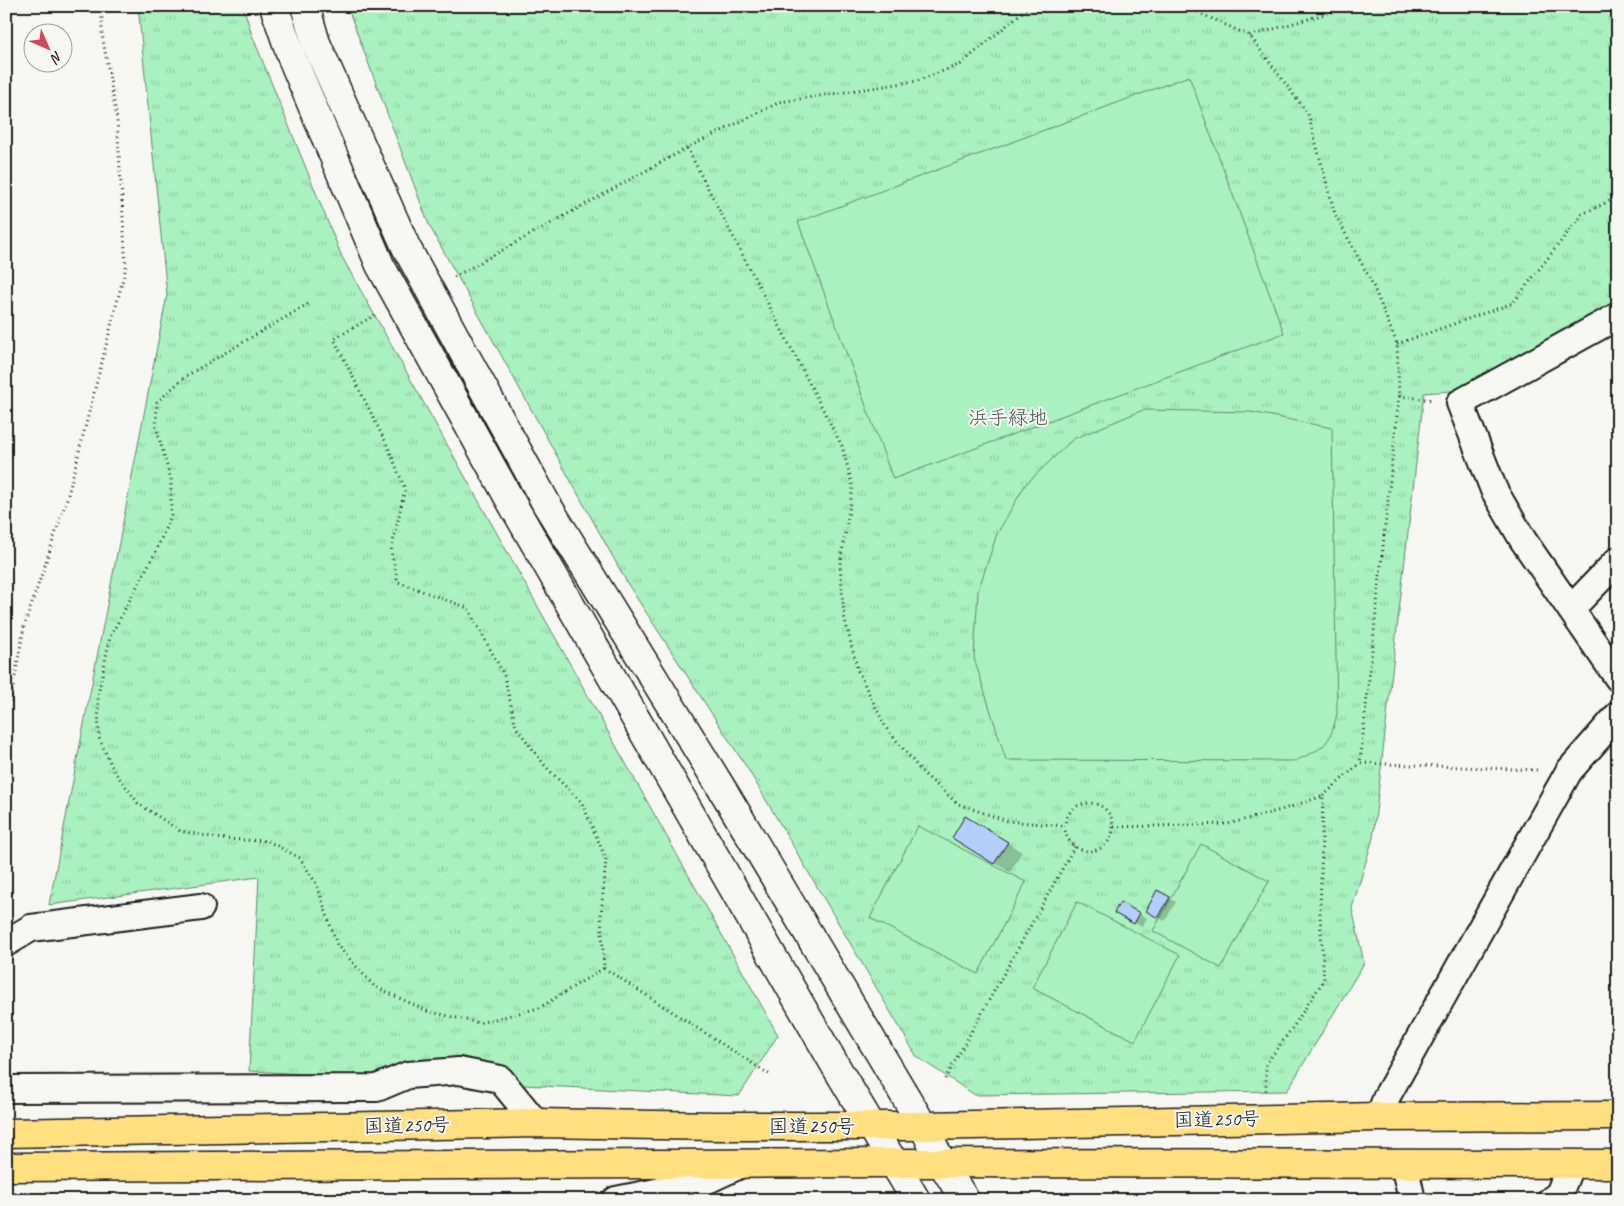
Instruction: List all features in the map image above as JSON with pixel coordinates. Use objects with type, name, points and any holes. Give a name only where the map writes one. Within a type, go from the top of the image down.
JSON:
[{"type":"highway","name":"国道250号","points":[[6,1133],[536,1123],[717,1126],[923,1126],[1379,1117],[1618,1116]]},
{"type":"highway","name":"国道250号","points":[[6,1167],[894,1163],[943,1165],[1618,1164]]},
{"type":"street","points":[[274,6],[292,58],[380,265],[510,500],[870,1126],[916,1200]]},
{"type":"street","points":[[305,6],[320,52],[406,246],[547,505],[727,797],[965,1200]]},
{"type":"street","points":[[400,300],[427,285]]},
{"type":"street","points":[[1618,316],[1460,403],[1494,490],[1523,540],[1618,678]]},
{"type":"street","points":[[1570,609],[1618,560]]},
{"type":"street","points":[[1379,1117],[1386,1096],[1569,771],[1618,715]]},
{"type":"street","points":[[6,943],[31,928],[201,907]]},
{"type":"street","points":[[6,1089],[377,1088],[408,1075],[459,1071],[500,1079],[536,1123]]},
{"type":"street","points":[[1404,1164],[1412,1200]]},
{"type":"street","points":[[1551,1200],[1559,1194],[1571,1164]]},
{"type":"street","points":[[616,1200],[701,1183],[740,1165]]},
{"type":"path","points":[[6,726],[24,626],[67,500],[126,266],[117,119],[102,34],[102,6]]},
{"type":"path","points":[[427,285],[450,279],[687,148],[780,102],[917,81],[961,64],[1026,8],[1032,6]]},
{"type":"path","points":[[1114,827],[1228,824],[1281,810],[1322,796],[1360,763],[1399,396],[1397,344],[1372,284],[1335,214],[1308,114],[1250,36],[1184,6]]},
{"type":"path","points":[[1250,36],[1352,6]]},
{"type":"path","points":[[687,148],[842,446],[853,487],[840,564],[844,616],[858,671],[886,728],[923,773],[958,804],[1007,822],[1066,826]]},
{"type":"path","points":[[1397,344],[1513,302],[1582,214],[1618,197]]},
{"type":"path","points":[[400,300],[334,339],[388,447],[405,489],[391,551],[398,582],[468,608],[504,676],[516,727],[546,767],[582,803],[606,859],[601,915],[604,968]]},
{"type":"path","points":[[308,304],[186,376],[157,402],[156,427],[172,480],[171,515],[156,551],[110,637],[98,695],[99,738],[114,771],[138,803],[180,830],[222,839],[268,841],[300,858],[317,885],[337,945],[374,986],[427,1011],[478,1023],[539,1008],[604,968]]},
{"type":"path","points":[[1399,396],[1460,403]]},
{"type":"path","points":[[1360,763],[1569,771]]},
{"type":"path","points":[[1266,1095],[1266,1064],[1293,1028],[1324,980],[1320,915],[1322,796]]},
{"type":"path","points":[[1086,803],[1102,806],[1112,818],[1114,827],[1109,841],[1097,850],[1082,850],[1075,846],[1066,834],[1066,826],[1067,818],[1072,811],[1086,803]]},
{"type":"path","points":[[945,1079],[1075,846]]},
{"type":"path","points":[[604,968],[772,1076]]},
{"type":"green space","points":[[138,6],[243,6],[252,35],[342,257],[778,1035],[739,1096],[249,1071],[259,877],[49,905],[167,295]]},
{"type":"green space","name":"浜手緑地","points":[[347,6],[1618,6],[1618,302],[1465,390],[1424,393],[1373,838],[1352,908],[1364,963],[1287,1091],[975,1095],[917,1057],[749,771],[629,586],[429,225]]},
{"type":"green space","points":[[1189,76],[1284,333],[893,479],[798,222]]},
{"type":"green space","points":[[1143,410],[1251,412],[1332,428],[1337,714],[1331,733],[1324,745],[1295,761],[1006,760],[974,658],[978,591],[997,534],[1025,485],[1073,439]]},
{"type":"green space","points":[[918,826],[1026,882],[978,974],[870,918]]},
{"type":"green space","points":[[1201,844],[1269,881],[1221,968],[1153,931]]},
{"type":"green space","points":[[1077,902],[1180,955],[1135,1041],[1032,988]]},
{"type":"building","points":[[965,816],[1008,842],[994,864],[952,838]]},
{"type":"building","points":[[1157,890],[1170,897],[1158,918],[1146,911]]},
{"type":"building","points":[[1120,902],[1140,913],[1134,924],[1114,913]]}]
